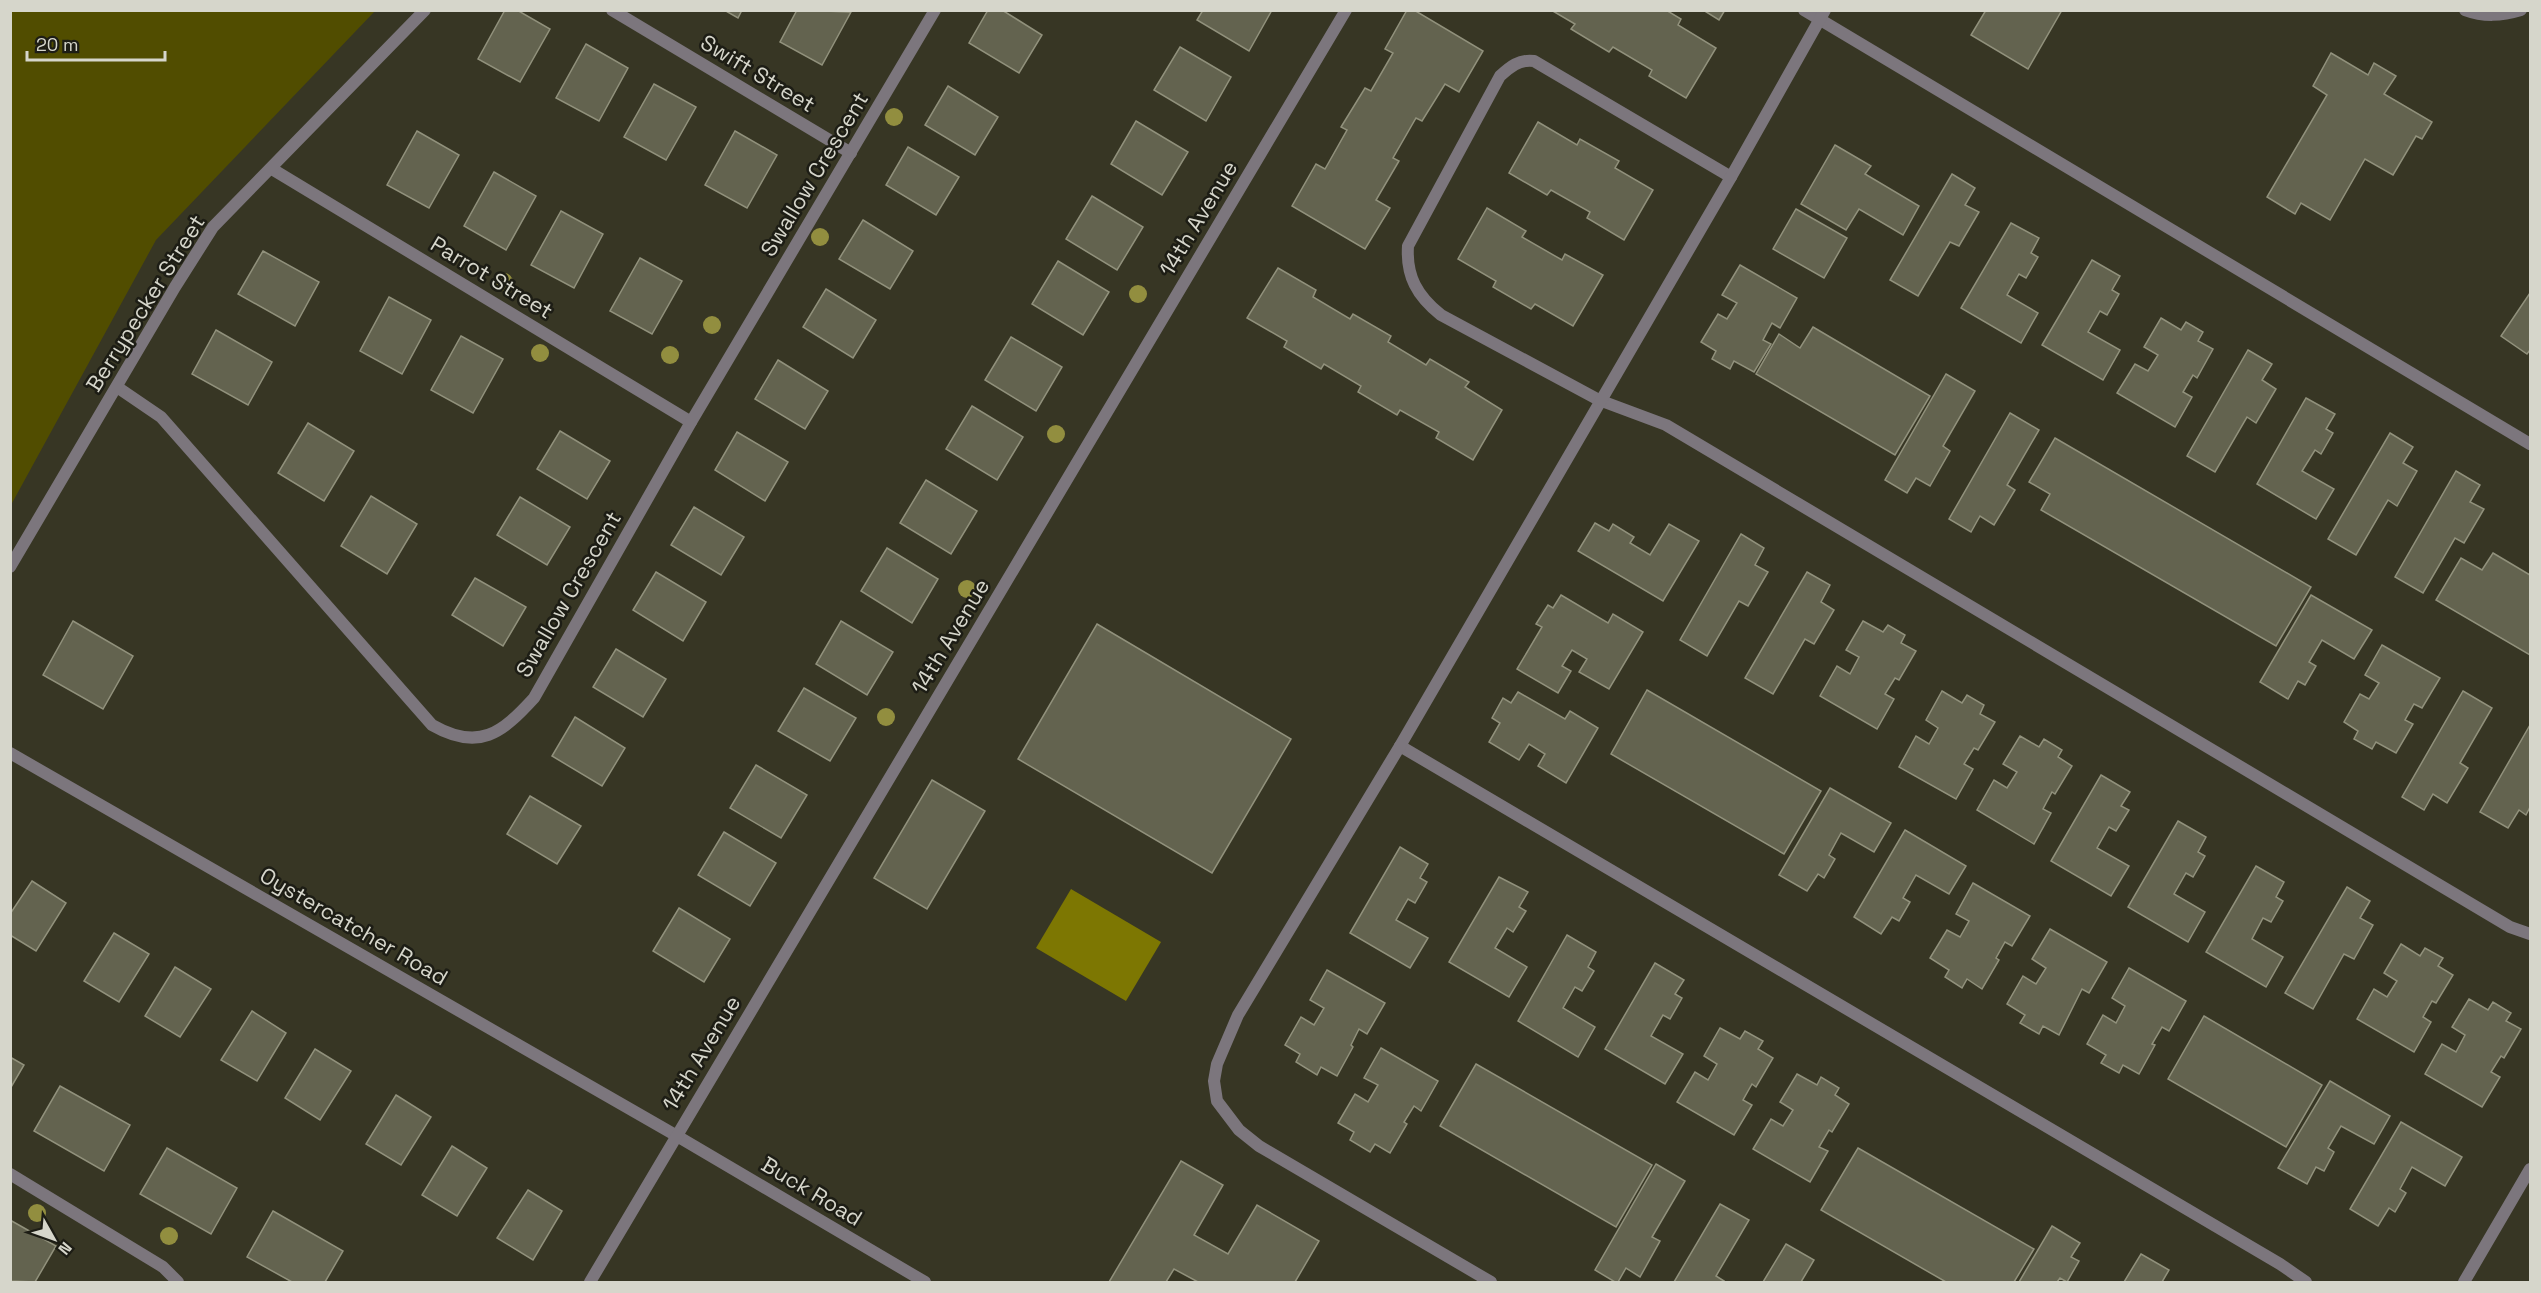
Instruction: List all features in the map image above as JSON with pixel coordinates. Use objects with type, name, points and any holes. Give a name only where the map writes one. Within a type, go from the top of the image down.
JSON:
[{"type":"street","name":"Berrypecker Street","points":[[10,567],[175,287],[213,227],[425,10]]},
{"type":"street","name":"Swift Street","points":[[612,10],[851,153]]},
{"type":"street","name":"Swallow Crescent","points":[[117,387],[161,417],[432,725],[450,735],[468,737],[486,736],[503,729],[534,698],[690,422],[935,10]]},
{"type":"street","name":"14th Avenue","points":[[590,1282],[1346,10]]},
{"type":"street","points":[[1804,10],[1822,15],[2155,222],[2530,444]]},
{"type":"street","points":[[2465,10],[2479,15],[2504,15],[2520,10]]},
{"type":"street","points":[[1491,1282],[1259,1146],[1239,1130],[1217,1101],[1214,1081],[1217,1064],[1238,1015],[1400,746],[1599,400],[1731,177],[1822,15]]},
{"type":"street","points":[[1731,177],[1534,62],[1527,60],[1518,62],[1500,76],[1408,246],[1407,263],[1412,281],[1419,295],[1441,315],[1599,400],[1666,425],[2500,921],[2530,934]]},
{"type":"street","name":"Parrot Street","points":[[272,169],[690,422]]},
{"type":"street","points":[[1400,746],[2280,1264],[2306,1282]]},
{"type":"street","name":"Oystercatcher Road","points":[[10,753],[677,1136]]},
{"type":"street","name":"Buck Road","points":[[677,1136],[925,1282]]},
{"type":"street","points":[[2464,1282],[2526,1186],[2530,1169]]},
{"type":"street","points":[[10,1174],[163,1267],[178,1282]]},
{"type":"shaded area","points":[[11,10],[375,11],[156,240],[11,505]]},
{"type":"shaded area","points":[[1071,889],[1161,942],[1126,1001],[1036,948]]},
{"type":"building","points":[[505,10],[517,10],[550,29],[520,82],[478,59]]},
{"type":"building","points":[[724,10],[742,10],[738,18]]},
{"type":"building","points":[[797,10],[851,12],[822,65],[780,42]]},
{"type":"building","points":[[988,10],[1002,10],[1042,35],[1019,73],[969,43]]},
{"type":"building","points":[[1203,10],[1272,10],[1249,51],[1197,20]]},
{"type":"building","points":[[1407,10],[1414,10],[1483,51],[1459,92],[1445,84],[1422,121],[1416,118],[1393,158],[1399,161],[1376,200],[1390,208],[1365,249],[1292,206],[1316,164],[1325,169],[1347,130],[1341,127],[1365,88],[1371,91],[1393,53],[1385,49]]},
{"type":"building","points":[[1551,10],[1666,10],[1681,19],[1678,25],[1716,48],[1686,98],[1649,76],[1652,70],[1613,47],[1609,52],[1571,29],[1575,24]]},
{"type":"building","points":[[1703,10],[1725,10],[1719,20]]},
{"type":"building","points":[[1986,10],[2062,10],[2028,69],[1971,35]]},
{"type":"building","points":[[586,44],[628,68],[599,121],[556,98]]},
{"type":"building","points":[[1180,47],[1231,77],[1206,121],[1154,90]]},
{"type":"building","points":[[2331,53],[2368,75],[2374,63],[2396,76],[2384,94],[2432,122],[2422,139],[2416,136],[2393,175],[2365,159],[2330,220],[2301,203],[2295,214],[2267,197],[2327,95],[2313,86]]},
{"type":"building","points":[[654,84],[696,107],[666,160],[624,137]]},
{"type":"building","points":[[948,86],[998,117],[975,155],[925,125]]},
{"type":"building","points":[[1136,121],[1188,152],[1162,195],[1111,164]]},
{"type":"building","points":[[1538,122],[1577,145],[1580,139],[1619,161],[1615,168],[1653,190],[1624,240],[1587,218],[1590,212],[1551,190],[1547,195],[1509,173]]},
{"type":"building","points":[[417,131],[459,155],[429,208],[387,185]]},
{"type":"building","points":[[735,131],[777,155],[747,208],[705,185]]},
{"type":"building","points":[[1835,145],[1871,166],[1865,174],[1919,206],[1903,235],[1859,209],[1846,230],[1801,204]]},
{"type":"building","points":[[908,147],[959,177],[936,215],[886,185]]},
{"type":"building","points":[[494,172],[536,196],[506,250],[464,226]]},
{"type":"building","points":[[1952,174],[1975,188],[1965,205],[1979,212],[1959,246],[1950,242],[1918,296],[1890,280]]},
{"type":"building","points":[[1092,196],[1143,227],[1117,270],[1066,239]]},
{"type":"building","points":[[1487,208],[1526,231],[1522,237],[1562,260],[1565,254],[1603,275],[1573,326],[1535,304],[1531,309],[1493,287],[1496,281],[1458,259]]},
{"type":"building","points":[[1796,209],[1847,238],[1824,278],[1773,249]]},
{"type":"building","points":[[561,211],[603,234],[574,288],[531,265]]},
{"type":"building","points":[[863,220],[913,251],[890,289],[839,259]]},
{"type":"building","points":[[2011,223],[2039,238],[2031,253],[2038,257],[2026,278],[2019,274],[2007,295],[2038,313],[2021,343],[1961,308]]},
{"type":"building","points":[[263,251],[319,282],[295,326],[238,294]]},
{"type":"building","points":[[640,258],[682,281],[652,334],[610,311]]},
{"type":"building","points":[[2092,260],[2120,276],[2112,290],[2119,294],[2107,315],[2100,311],[2088,332],[2120,350],[2103,380],[2042,345]]},
{"type":"building","points":[[1058,261],[1109,292],[1083,335],[1032,304]]},
{"type":"building","points":[[1740,265],[1797,298],[1780,328],[1772,323],[1763,340],[1771,344],[1754,372],[1734,361],[1730,369],[1712,359],[1716,351],[1701,342],[1718,314],[1727,319],[1737,303],[1722,295]]},
{"type":"building","points":[[1278,268],[1316,290],[1313,297],[1350,319],[1353,314],[1391,336],[1388,342],[1426,365],[1430,359],[1469,382],[1465,387],[1502,410],[1473,460],[1436,438],[1439,432],[1400,410],[1397,415],[1358,392],[1361,386],[1324,364],[1321,369],[1284,347],[1287,341],[1247,318]]},
{"type":"building","points":[[826,289],[876,320],[853,358],[803,327]]},
{"type":"building","points":[[2530,293],[2530,350],[2527,354],[2501,336]]},
{"type":"building","points":[[389,297],[431,320],[402,374],[360,351]]},
{"type":"building","points":[[2161,318],[2181,330],[2186,322],[2203,332],[2198,341],[2213,349],[2197,378],[2193,375],[2183,392],[2192,397],[2175,427],[2117,393],[2135,364],[2148,371],[2158,355],[2144,347]]},
{"type":"building","points":[[1813,327],[1930,396],[1895,455],[1756,374],[1779,334],[1800,348]]},
{"type":"building","points":[[216,330],[272,362],[248,405],[192,374]]},
{"type":"building","points":[[461,336],[503,359],[473,413],[431,390]]},
{"type":"building","points":[[1011,337],[1062,367],[1036,411],[985,380]]},
{"type":"building","points":[[2248,350],[2272,364],[2262,380],[2276,389],[2256,423],[2247,417],[2215,472],[2187,456]]},
{"type":"building","points":[[778,360],[828,391],[805,429],[755,399]]},
{"type":"building","points":[[1946,374],[1975,391],[1943,446],[1950,451],[1930,486],[1916,478],[1907,493],[1885,480]]},
{"type":"building","points":[[2306,398],[2335,414],[2326,429],[2333,433],[2321,454],[2315,450],[2302,471],[2334,489],[2316,519],[2257,484]]},
{"type":"building","points":[[972,406],[1023,437],[997,480],[946,449]]},
{"type":"building","points":[[2010,413],[2039,430],[2007,485],[2015,490],[1994,525],[1980,516],[1971,532],[1949,519]]},
{"type":"building","points":[[308,423],[354,451],[324,501],[278,473]]},
{"type":"building","points":[[560,431],[610,461],[587,499],[537,469]]},
{"type":"building","points":[[737,432],[788,462],[765,501],[715,470]]},
{"type":"building","points":[[2390,433],[2413,447],[2403,463],[2417,471],[2397,506],[2388,500],[2356,555],[2328,539]]},
{"type":"building","points":[[2055,438],[2311,587],[2276,646],[2041,510],[2050,494],[2029,482]]},
{"type":"building","points":[[2456,471],[2480,485],[2470,502],[2484,509],[2464,543],[2455,538],[2423,593],[2395,577]]},
{"type":"building","points":[[926,480],[977,511],[951,554],[900,523]]},
{"type":"building","points":[[371,496],[417,524],[387,574],[341,546]]},
{"type":"building","points":[[520,497],[570,527],[547,565],[497,535]]},
{"type":"building","points":[[694,507],[744,537],[721,575],[671,545]]},
{"type":"building","points":[[1595,523],[1609,531],[1613,524],[1634,537],[1630,543],[1650,555],[1669,524],[1699,541],[1663,601],[1578,551]]},
{"type":"building","points":[[1741,534],[1764,548],[1755,565],[1768,572],[1748,606],[1739,601],[1707,656],[1680,640]]},
{"type":"building","points":[[887,548],[938,579],[912,623],[861,591]]},
{"type":"building","points":[[2493,553],[2530,575],[2530,655],[2436,600],[2461,558],[2482,570]]},
{"type":"building","points":[[656,572],[706,602],[683,641],[633,610]]},
{"type":"building","points":[[1807,572],[1830,585],[1821,602],[1834,610],[1814,644],[1805,639],[1773,694],[1745,678]]},
{"type":"building","points":[[475,578],[526,607],[503,646],[452,615]]},
{"type":"building","points":[[1561,595],[1608,623],[1613,614],[1643,632],[1609,689],[1579,672],[1587,659],[1572,650],[1562,666],[1571,671],[1558,693],[1517,669],[1542,627],[1536,624],[1548,605],[1553,608]]},
{"type":"building","points":[[2311,595],[2372,630],[2354,659],[2322,640],[2309,662],[2316,666],[2305,685],[2298,681],[2288,699],[2260,682]]},
{"type":"building","points":[[73,621],[133,656],[103,709],[43,675]]},
{"type":"building","points":[[841,621],[893,652],[867,695],[816,664]]},
{"type":"building","points":[[1863,621],[1883,632],[1888,625],[1905,635],[1901,643],[1916,651],[1899,680],[1895,678],[1885,694],[1894,699],[1877,729],[1820,696],[1837,666],[1850,674],[1859,657],[1846,650]]},
{"type":"building","points":[[1097,624],[1291,739],[1212,873],[1018,759]]},
{"type":"building","points":[[2382,645],[2440,678],[2422,708],[2414,704],[2405,720],[2413,724],[2396,753],[2376,742],[2372,749],[2354,739],[2358,731],[2344,722],[2360,694],[2369,699],[2379,683],[2365,675]]},
{"type":"building","points":[[616,649],[666,679],[643,717],[593,687]]},
{"type":"building","points":[[804,688],[856,718],[830,761],[778,731]]},
{"type":"building","points":[[1647,690],[1821,791],[1784,854],[1611,754]]},
{"type":"building","points":[[1942,691],[1962,703],[1967,695],[1984,705],[1980,714],[1995,722],[1978,750],[1974,748],[1964,764],[1973,769],[1956,799],[1899,767],[1916,736],[1929,744],[1938,728],[1926,720]]},
{"type":"building","points":[[2463,691],[2492,708],[2460,763],[2468,768],[2447,803],[2433,794],[2424,810],[2402,797]]},
{"type":"building","points":[[1518,692],[1565,719],[1570,711],[1598,728],[1566,783],[1538,766],[1545,754],[1529,744],[1519,760],[1489,742],[1500,723],[1492,718],[1503,698],[1511,703]]},
{"type":"building","points":[[575,717],[625,748],[602,786],[552,756]]},
{"type":"building","points":[[2530,725],[2530,807],[2526,815],[2519,810],[2508,828],[2480,812]]},
{"type":"building","points":[[2020,736],[2039,747],[2044,739],[2062,750],[2058,757],[2072,766],[2055,794],[2052,792],[2043,809],[2051,813],[2034,844],[1977,810],[1994,780],[2007,788],[2017,772],[2003,764]]},
{"type":"building","points":[[756,765],[807,795],[781,838],[730,808]]},
{"type":"building","points":[[2101,775],[2130,792],[2121,806],[2129,810],[2116,831],[2109,827],[2097,848],[2129,866],[2111,896],[2051,861]]},
{"type":"building","points":[[932,780],[985,811],[927,909],[874,878]]},
{"type":"building","points":[[1830,788],[1891,823],[1874,852],[1841,833],[1829,855],[1835,859],[1824,878],[1818,874],[1807,891],[1779,875]]},
{"type":"building","points":[[530,796],[581,826],[557,864],[507,834]]},
{"type":"building","points":[[2178,821],[2206,837],[2198,852],[2205,856],[2193,877],[2186,873],[2174,894],[2205,912],[2188,942],[2128,907]]},
{"type":"building","points":[[1905,830],[1966,866],[1949,894],[1916,875],[1903,898],[1910,902],[1899,921],[1892,917],[1881,934],[1854,917]]},
{"type":"building","points":[[724,832],[776,863],[750,906],[698,875]]},
{"type":"building","points":[[1400,847],[1428,864],[1420,878],[1427,882],[1415,903],[1408,899],[1396,920],[1428,938],[1410,968],[1350,933]]},
{"type":"building","points":[[2256,866],[2284,882],[2276,897],[2283,901],[2271,922],[2263,918],[2252,939],[2283,957],[2266,987],[2206,952]]},
{"type":"building","points":[[1499,877],[1528,892],[1519,907],[1526,911],[1513,932],[1507,928],[1495,948],[1527,967],[1509,997],[1449,962]]},
{"type":"building","points":[[32,881],[66,903],[36,951],[10,935],[10,914]]},
{"type":"building","points":[[1973,883],[2030,916],[2012,946],[2005,942],[1996,958],[1999,960],[1982,989],[1967,979],[1962,988],[1945,977],[1949,970],[1930,958],[1947,930],[1960,937],[1969,921],[1956,914]]},
{"type":"building","points":[[2347,887],[2370,901],[2360,918],[2373,925],[2354,959],[2344,954],[2313,1009],[2285,993]]},
{"type":"building","points":[[679,908],[730,939],[704,982],[653,951]]},
{"type":"building","points":[[2050,929],[2107,962],[2089,993],[2082,989],[2059,1035],[2043,1026],[2039,1034],[2020,1023],[2025,1015],[2007,1004],[2023,976],[2036,984],[2046,968],[2032,959]]},
{"type":"building","points":[[114,933],[149,954],[119,1002],[84,981]]},
{"type":"building","points":[[1567,935],[1596,952],[1588,967],[1594,971],[1582,991],[1575,987],[1563,1008],[1595,1027],[1578,1057],[1518,1021]]},
{"type":"building","points":[[2401,944],[2420,956],[2425,948],[2443,958],[2438,966],[2453,975],[2436,1003],[2432,1001],[2423,1017],[2431,1022],[2414,1052],[2357,1019],[2374,989],[2387,997],[2397,981],[2384,973]]},
{"type":"building","points":[[1655,963],[1684,980],[1675,994],[1682,998],[1670,1019],[1663,1015],[1651,1036],[1683,1054],[1665,1084],[1605,1049]]},
{"type":"building","points":[[175,967],[211,989],[180,1037],[145,1016]]},
{"type":"building","points":[[2129,968],[2186,1001],[2169,1031],[2162,1027],[2139,1074],[2123,1065],[2119,1073],[2101,1063],[2106,1055],[2087,1044],[2103,1015],[2116,1023],[2125,1006],[2112,998]]},
{"type":"building","points":[[1327,970],[1385,1003],[1367,1034],[1359,1029],[1351,1045],[1353,1047],[1337,1076],[1321,1067],[1317,1075],[1296,1062],[1300,1054],[1285,1045],[1301,1017],[1314,1025],[1324,1008],[1310,1000]]},
{"type":"building","points":[[2469,999],[2488,1010],[2493,1002],[2511,1013],[2506,1021],[2521,1029],[2504,1058],[2501,1056],[2491,1072],[2500,1077],[2482,1107],[2425,1074],[2442,1044],[2456,1052],[2465,1035],[2452,1027]]},
{"type":"building","points":[[252,1011],[286,1033],[257,1081],[221,1060]]},
{"type":"building","points":[[2204,1016],[2322,1085],[2286,1147],[2168,1079]]},
{"type":"building","points":[[1720,1028],[1740,1039],[1745,1031],[1763,1041],[1758,1049],[1773,1058],[1756,1087],[1752,1084],[1743,1100],[1752,1105],[1734,1135],[1677,1102],[1695,1072],[1708,1080],[1717,1064],[1704,1056]]},
{"type":"building","points":[[1381,1048],[1438,1081],[1421,1111],[1414,1106],[1404,1122],[1407,1124],[1390,1153],[1375,1144],[1370,1152],[1350,1140],[1354,1132],[1338,1123],[1355,1094],[1368,1102],[1378,1085],[1364,1078]]},
{"type":"building","points":[[315,1049],[351,1071],[320,1120],[285,1098]]},
{"type":"building","points":[[10,1057],[24,1065],[10,1089]]},
{"type":"building","points":[[1476,1064],[1652,1165],[1616,1227],[1440,1126]]},
{"type":"building","points":[[1797,1074],[1817,1085],[1821,1077],[1839,1088],[1835,1095],[1849,1104],[1832,1132],[1829,1130],[1819,1147],[1828,1151],[1810,1182],[1753,1149],[1771,1119],[1783,1126],[1793,1110],[1780,1102]]},
{"type":"building","points":[[2330,1081],[2390,1116],[2374,1144],[2341,1126],[2328,1148],[2334,1152],[2324,1171],[2316,1167],[2307,1184],[2278,1168]]},
{"type":"building","points":[[60,1086],[130,1125],[104,1171],[34,1131]]},
{"type":"building","points":[[396,1095],[431,1117],[401,1165],[366,1144]]},
{"type":"building","points":[[2401,1122],[2462,1157],[2445,1186],[2412,1167],[2400,1189],[2406,1193],[2395,1212],[2389,1208],[2378,1226],[2350,1209]]},
{"type":"building","points":[[452,1146],[487,1168],[457,1216],[422,1195]]},
{"type":"building","points":[[167,1148],[237,1188],[211,1234],[140,1194]]},
{"type":"building","points":[[1858,1148],[2034,1249],[2014,1282],[1946,1282],[1821,1210]]},
{"type":"building","points":[[1181,1161],[1223,1185],[1194,1235],[1228,1254],[1257,1205],[1319,1241],[1295,1282],[1198,1282],[1174,1269],[1166,1282],[1109,1282]]},
{"type":"building","points":[[1656,1164],[1685,1181],[1652,1237],[1660,1241],[1640,1277],[1626,1268],[1618,1282],[1615,1282],[1595,1270]]},
{"type":"building","points":[[528,1190],[562,1211],[533,1260],[497,1238]]},
{"type":"building","points":[[1720,1204],[1749,1220],[1716,1276],[1724,1281],[1674,1282]]},
{"type":"building","points":[[273,1211],[343,1251],[325,1282],[292,1282],[247,1257]]},
{"type":"building","points":[[10,1220],[56,1246],[35,1282],[10,1281]]},
{"type":"building","points":[[2052,1226],[2080,1243],[2071,1257],[2079,1261],[2067,1282],[2060,1278],[2057,1282],[2019,1282]]},
{"type":"building","points":[[1786,1244],[1814,1260],[1801,1282],[1763,1282]]},
{"type":"building","points":[[2141,1254],[2169,1270],[2162,1282],[2124,1282]]}]
